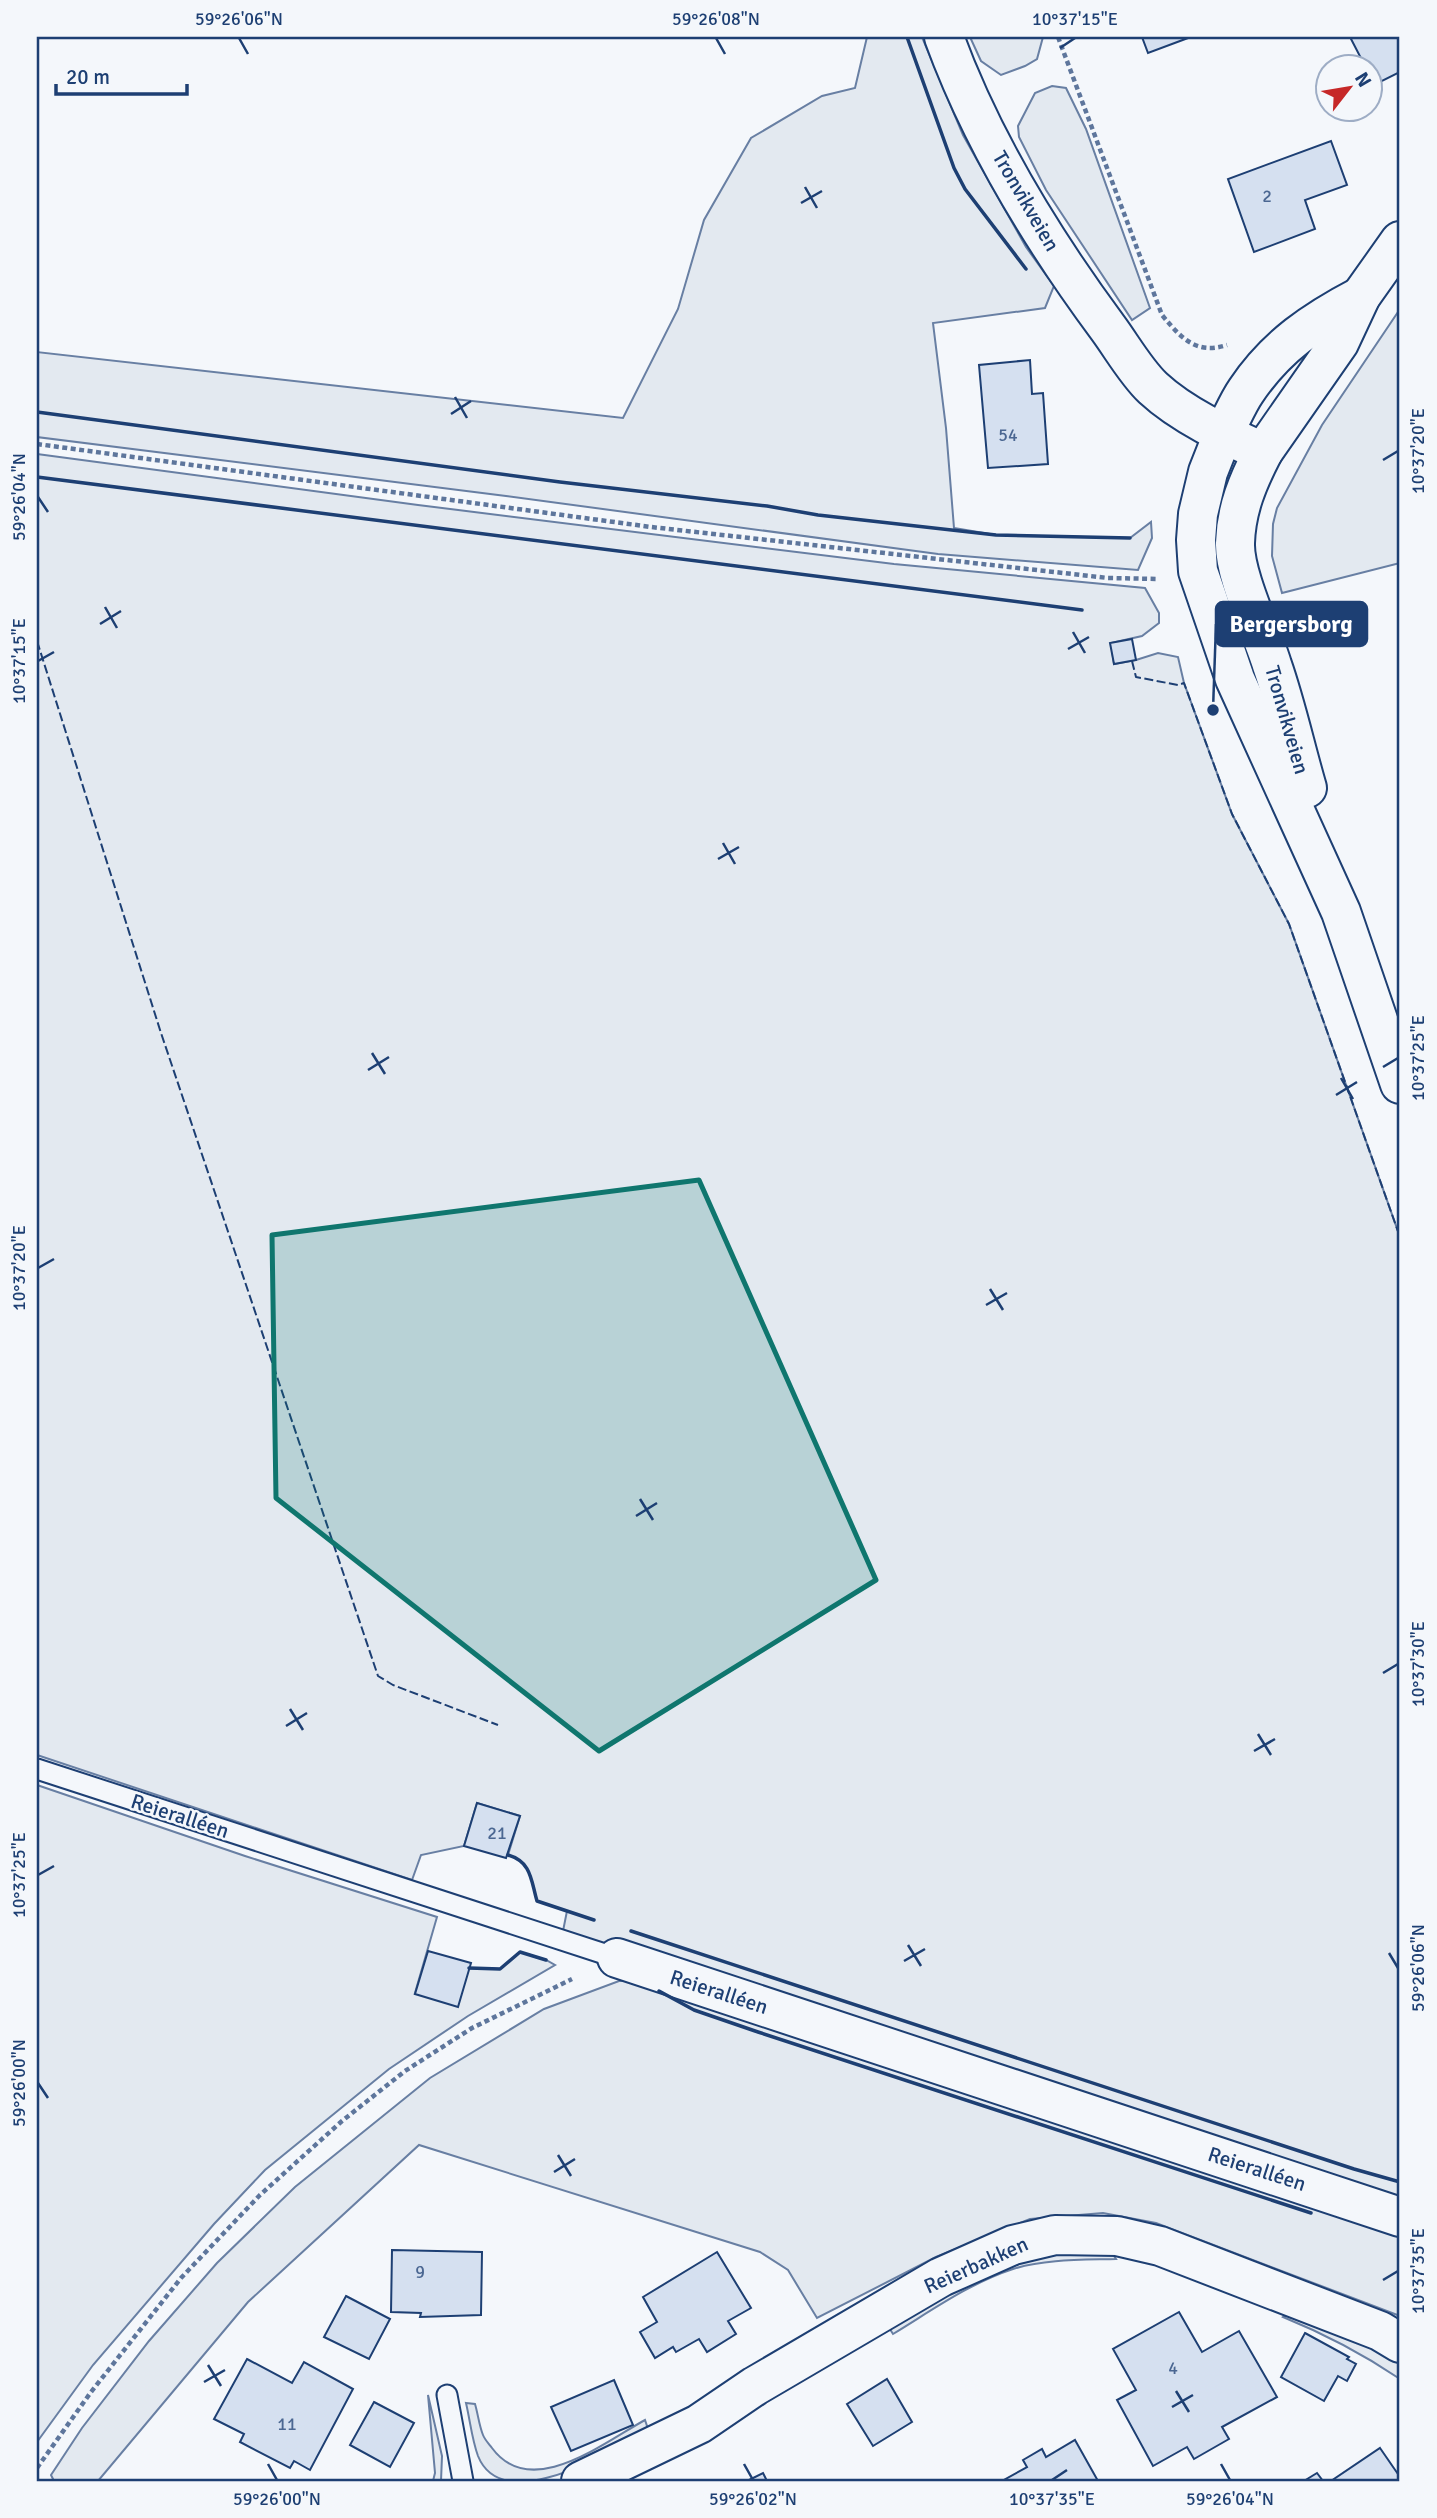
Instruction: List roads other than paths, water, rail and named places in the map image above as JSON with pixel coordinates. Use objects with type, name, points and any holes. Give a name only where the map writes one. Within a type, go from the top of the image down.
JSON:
[{"type":"street","name":"Tronvikveien","points":[[944,37],[954,65],[1020,195],[1077,286],[1152,388],[1223,434],[1263,452],[1245,488],[1237,520],[1235,546],[1238,570],[1273,667],[1340,912],[1400,1084]]},
{"type":"street","points":[[1263,452],[1339,344],[1361,296],[1400,240]]},
{"type":"street","points":[[1223,434],[1246,391],[1276,354],[1317,320],[1361,296]]},
{"type":"street","name":"Tronvikveien","points":[[1223,434],[1208,472],[1198,514],[1198,571],[1235,678],[1340,912]]},
{"type":"street","name":"Reieralléen","points":[[617,1958],[1400,2217]]},
{"type":"street","name":"Reierbakken","points":[[581,2481],[699,2424],[755,2386],[941,2277],[1013,2245],[1055,2235],[1117,2235],[1160,2246],[1380,2331],[1400,2343]]},
{"type":"lane","name":"Reieralléen","points":[[37,1769],[617,1958]]},
{"type":"lane","points":[[447,2395],[463,2481]]},
{"type":"place","name":"Bergersborg","points":[[1213,710]]}]
